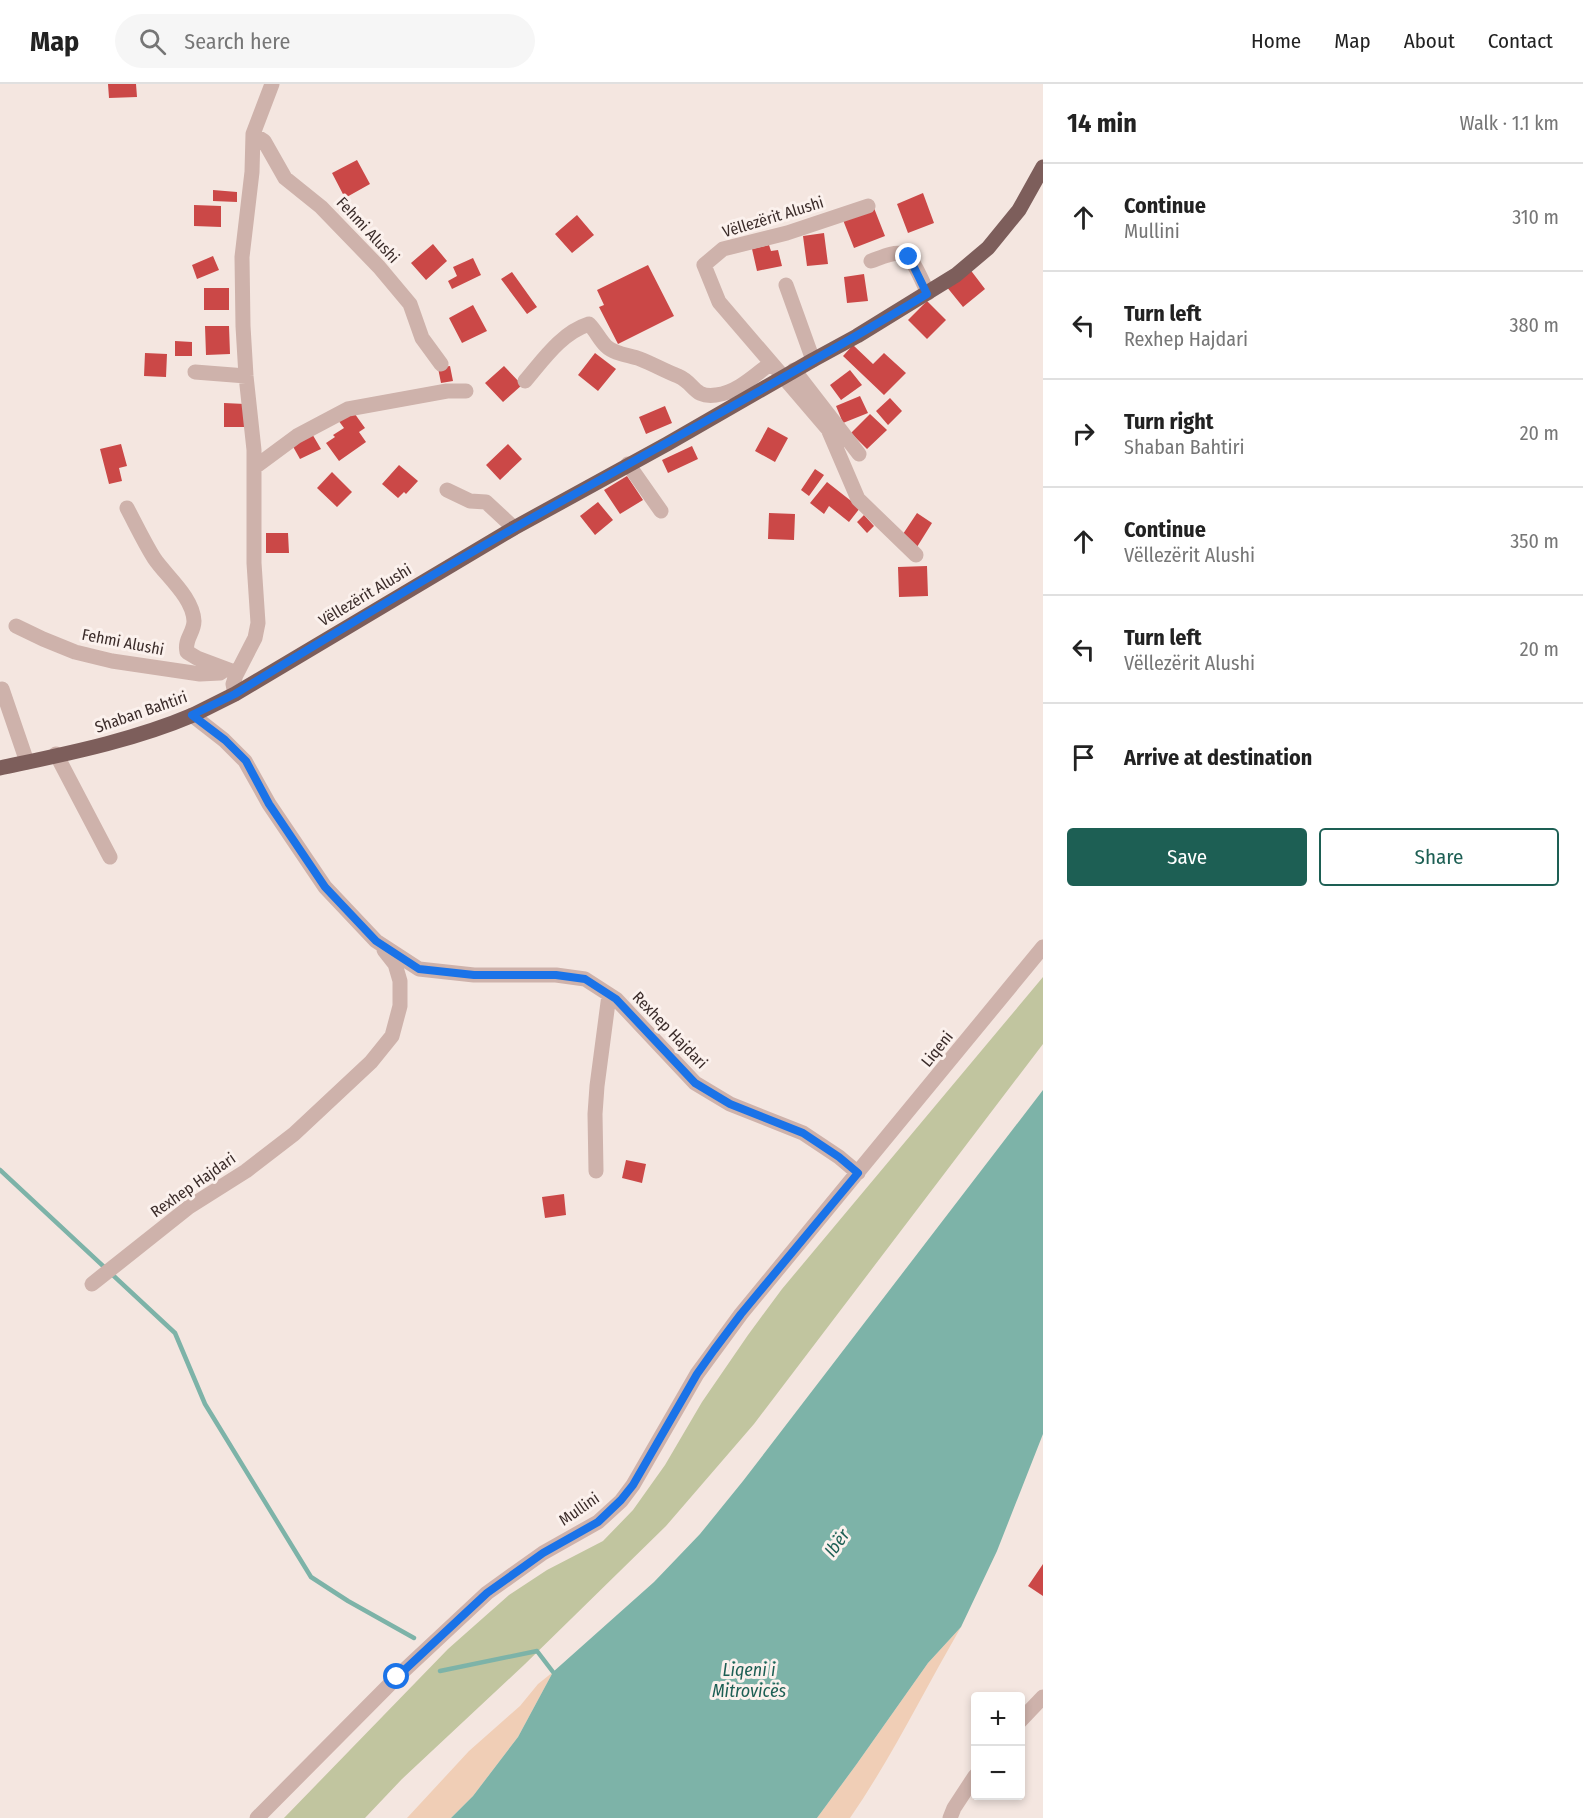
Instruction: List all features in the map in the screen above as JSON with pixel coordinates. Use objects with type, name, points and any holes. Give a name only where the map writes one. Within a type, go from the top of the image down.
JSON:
[{"type":"main road","name":"Vëllezërit Alushi","points":[[235,694],[514,528],[667,444],[927,294],[956,275],[988,248],[1020,210],[1043,167]]},
{"type":"main road","name":"Shaban Bahtiri","points":[[0,768],[96,747],[192,715],[235,694]]},
{"type":"street","points":[[235,694],[231,671],[255,638],[258,623],[254,563],[255,467],[246,376],[242,257],[252,172],[253,134],[272,84]]},
{"type":"street","name":"Fehmi Alushi","points":[[253,134],[264,141],[285,178],[321,207],[380,267],[410,304],[422,338],[441,364]]},
{"type":"street","name":"Vëllezërit Alushi","points":[[859,454],[788,374],[771,363],[719,302],[704,265],[723,249],[787,233],[868,206]]},
{"type":"street","points":[[871,261],[903,253],[909,257],[927,294]]},
{"type":"street","points":[[786,285],[813,360]]},
{"type":"street","points":[[525,381],[556,344],[579,327],[589,324],[606,346],[688,381],[693,390],[705,395],[732,392],[771,363]]},
{"type":"street","points":[[195,372],[246,376]]},
{"type":"street","name":"Vëllezërit Alushi","points":[[788,374],[828,429],[858,500],[916,555]]},
{"type":"street","points":[[255,467],[297,436],[348,409],[447,391],[466,391]]},
{"type":"street","points":[[628,464],[661,511]]},
{"type":"street","points":[[447,490],[470,501],[486,502],[514,528]]},
{"type":"street","name":"Fehmi Alushi","points":[[127,508],[155,559],[178,586],[191,609],[194,621],[185,644],[187,652],[231,671]]},
{"type":"street","name":"Fehmi Alushi","points":[[16,626],[75,652],[112,661],[200,674],[231,671]]},
{"type":"street","points":[[2,689],[27,762]]},
{"type":"street","name":"Rexhep Hajdari","points":[[92,1284],[189,1207],[246,1171],[294,1134],[371,1062],[392,1036],[400,1006],[400,981],[395,964],[325,887],[269,804],[246,761],[225,740],[192,715]]},
{"type":"street","points":[[56,754],[110,857]]},
{"type":"street","name":"Rexhep Hajdari","points":[[376,941],[419,969],[474,975],[556,975],[585,979],[609,995],[636,1019],[695,1083],[730,1104],[803,1133],[858,1173]]},
{"type":"street","name":"Liqeni","points":[[858,1173],[1043,947]]},
{"type":"street","points":[[596,1171],[596,1095],[609,995]]},
{"type":"street","name":"Mullini","points":[[257,1818],[397,1677],[487,1593],[543,1553],[598,1522],[621,1500],[633,1485],[697,1374],[714,1350],[858,1173]]},
{"type":"street","points":[[1025,1716],[1043,1697]]},
{"type":"street","points":[[950,1818],[971,1782]]},
{"type":"green space","points":[[1043,977],[1043,1044],[754,1424],[666,1526],[525,1664],[402,1779],[365,1818],[284,1818],[448,1649],[509,1595],[547,1570],[603,1541],[633,1510],[665,1465],[702,1402],[782,1289]]},
{"type":"sand","points":[[961,1627],[894,1748],[850,1818],[817,1818],[928,1663]]},
{"type":"sand","points":[[553,1672],[518,1737],[473,1796],[451,1818],[407,1818],[469,1751],[520,1706],[538,1684]]},
{"type":"water","name":"Liqeni i Mitrovicës","points":[[1043,1090],[1043,1434],[997,1551],[961,1627],[928,1663],[817,1818],[451,1818],[473,1796],[518,1737],[553,1672],[654,1582],[700,1534]]},
{"type":"building","points":[[108,84],[136,84],[137,97],[109,98]]},
{"type":"building","points":[[357,160],[370,184],[345,198],[332,173]]},
{"type":"building","points":[[213,190],[237,192],[237,202],[213,201]]},
{"type":"building","points":[[923,193],[934,223],[908,233],[897,204]]},
{"type":"building","points":[[194,205],[221,206],[221,227],[194,226]]},
{"type":"building","points":[[874,208],[885,236],[854,248],[843,220]]},
{"type":"building","points":[[577,215],[594,235],[572,253],[555,234]]},
{"type":"building","points":[[824,233],[828,264],[807,266],[803,236]]},
{"type":"building","points":[[433,244],[447,261],[426,280],[411,263]]},
{"type":"building","points":[[769,245],[771,251],[778,250],[782,266],[757,271],[752,249]]},
{"type":"building","points":[[213,256],[219,270],[197,279],[192,265]]},
{"type":"building","points":[[473,258],[481,275],[452,289],[448,281],[457,276],[453,267]]},
{"type":"building","points":[[648,265],[674,316],[618,344],[599,307],[604,305],[597,290]]},
{"type":"building","points":[[969,268],[985,289],[963,307],[946,286]]},
{"type":"building","points":[[512,272],[537,307],[527,314],[501,279]]},
{"type":"building","points":[[864,274],[868,301],[847,303],[844,277]]},
{"type":"building","points":[[204,288],[229,288],[229,310],[204,310]]},
{"type":"building","points":[[927,301],[946,320],[927,339],[908,320]]},
{"type":"building","points":[[473,305],[487,331],[462,343],[449,318]]},
{"type":"building","points":[[205,326],[229,326],[230,354],[206,355]]},
{"type":"building","points":[[175,341],[192,342],[192,356],[175,356]]},
{"type":"building","points":[[853,345],[873,364],[884,353],[906,373],[884,395],[843,356]]},
{"type":"building","points":[[145,353],[167,354],[166,377],[144,376]]},
{"type":"building","points":[[595,353],[616,369],[598,391],[578,375]]},
{"type":"building","points":[[450,366],[453,381],[441,383],[438,368]]},
{"type":"building","points":[[504,366],[522,385],[503,402],[485,383]]},
{"type":"building","points":[[850,370],[862,385],[841,400],[830,385]]},
{"type":"building","points":[[860,396],[868,413],[843,423],[836,406]]},
{"type":"building","points":[[890,398],[902,411],[888,425],[876,411]]},
{"type":"building","points":[[224,403],[245,404],[244,427],[224,427]]},
{"type":"building","points":[[665,406],[672,423],[646,434],[639,417]]},
{"type":"building","points":[[352,410],[365,428],[359,432],[366,442],[339,461],[326,443],[344,428],[338,420]]},
{"type":"building","points":[[870,414],[887,430],[867,449],[851,433]]},
{"type":"building","points":[[768,427],[788,438],[775,462],[755,451]]},
{"type":"building","points":[[311,432],[321,449],[300,459],[291,443]]},
{"type":"building","points":[[121,444],[127,466],[119,468],[122,481],[109,484],[100,449]]},
{"type":"building","points":[[508,444],[522,459],[500,480],[486,465]]},
{"type":"building","points":[[692,446],[698,459],[668,473],[662,460]]},
{"type":"building","points":[[399,465],[418,481],[406,494],[404,492],[398,498],[382,484]]},
{"type":"building","points":[[815,469],[824,475],[809,496],[801,490]]},
{"type":"building","points":[[332,472],[352,492],[337,507],[317,488]]},
{"type":"building","points":[[627,476],[643,500],[620,514],[604,490]]},
{"type":"building","points":[[827,482],[860,508],[849,522],[829,506],[824,514],[810,503]]},
{"type":"building","points":[[598,502],[613,520],[595,535],[580,516]]},
{"type":"building","points":[[769,513],[795,514],[794,540],[768,539]]},
{"type":"building","points":[[917,513],[932,523],[917,547],[901,537]]},
{"type":"building","points":[[864,515],[874,526],[867,533],[857,522]]},
{"type":"building","points":[[266,533],[288,533],[289,553],[266,553]]},
{"type":"building","points":[[927,566],[928,596],[899,597],[898,567]]},
{"type":"building","points":[[626,1160],[646,1164],[642,1183],[622,1178]]},
{"type":"building","points":[[564,1194],[566,1215],[545,1218],[542,1197]]},
{"type":"building","points":[[1043,1564],[1043,1596],[1028,1586]]},
{"type":"waterway","points":[[0,1170],[175,1333],[205,1404],[311,1577],[414,1638]]},
{"type":"waterway","points":[[440,1671],[537,1651],[553,1672]]},
{"type":"route","points":[[397,1677],[487,1593],[543,1553],[598,1522],[621,1500],[633,1485],[697,1374],[714,1350],[858,1173],[803,1133],[730,1104],[695,1083],[616,999],[585,979],[556,975],[474,975],[419,969],[376,941],[325,887],[269,804],[246,761],[225,740],[192,715],[235,694],[514,528],[667,444],[927,294],[909,257]]},
{"type":"water label","name":"Ibër","points":[[837,1543]]}]
